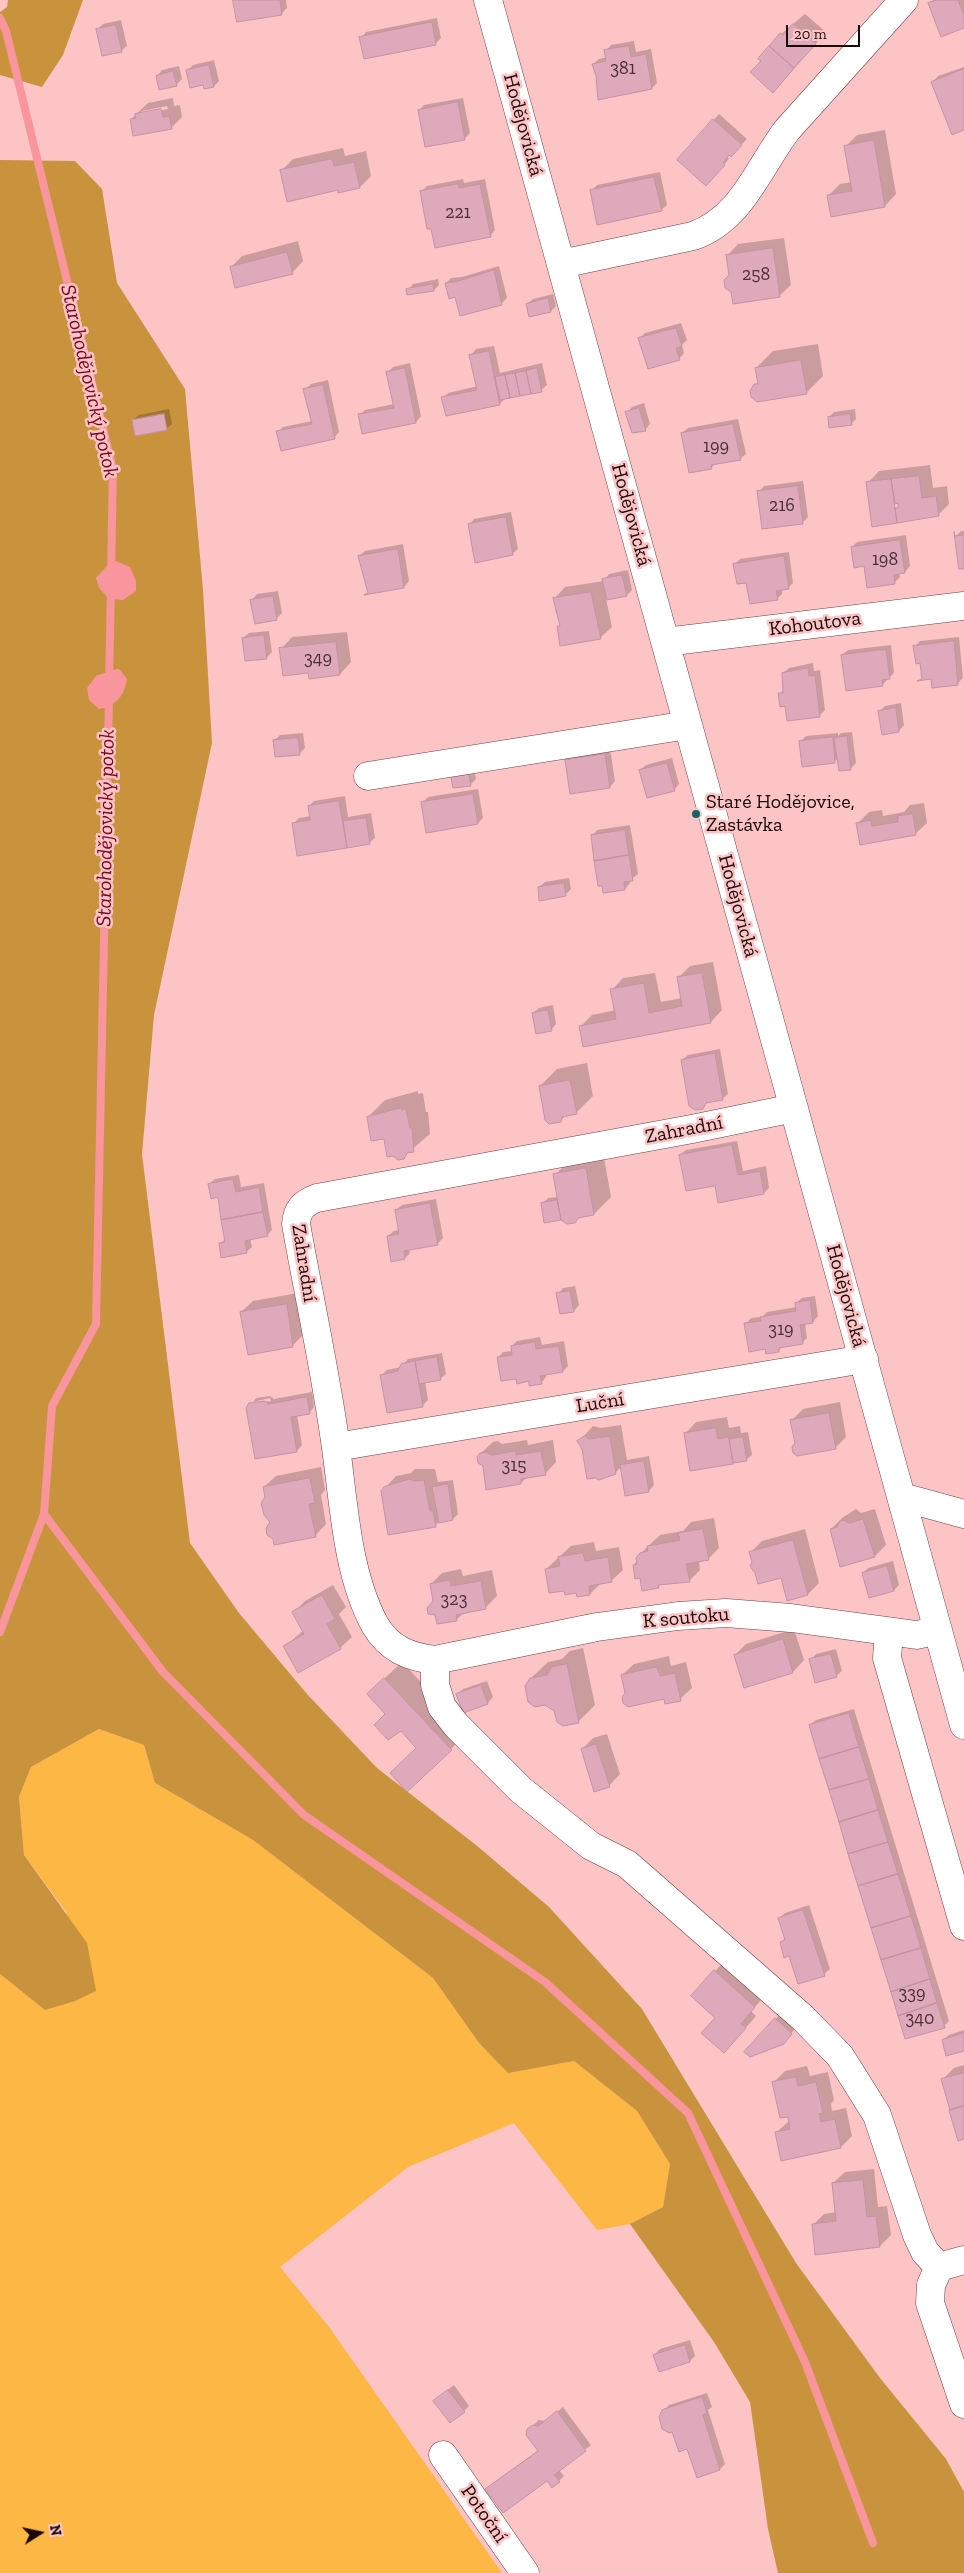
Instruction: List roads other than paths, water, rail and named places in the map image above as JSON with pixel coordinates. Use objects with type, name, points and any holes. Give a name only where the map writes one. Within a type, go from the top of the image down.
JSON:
[{"type":"street","name":"Hodějovická","points":[[488,0],[964,1725]]},
{"type":"street","points":[[561,264],[693,236],[708,231],[722,221],[748,192],[772,150],[787,130],[904,0]]},
{"type":"street","name":"Kohoutova","points":[[665,642],[964,606]]},
{"type":"street","points":[[368,776],[688,724]]},
{"type":"street","name":"Zahradní","points":[[435,1660],[416,1658],[398,1650],[385,1639],[375,1625],[358,1580],[344,1515],[336,1447],[296,1224],[297,1213],[306,1202],[317,1198],[692,1129],[794,1108]]},
{"type":"street","name":"Luční","points":[[336,1447],[864,1359]]},
{"type":"street","points":[[902,1497],[964,1514]]},
{"type":"street","name":"K soutoku","points":[[435,1660],[597,1627],[678,1616],[726,1613],[791,1618],[917,1635],[938,1630]]},
{"type":"street","points":[[888,1632],[887,1658],[964,1926]]},
{"type":"street","points":[[435,1660],[435,1685],[442,1707],[456,1726],[514,1784],[591,1846],[627,1864],[803,2018],[840,2056],[876,2115],[917,2235],[925,2252],[952,2264],[932,2285],[930,2303],[964,2404]]},
{"type":"street","name":"Potoční","points":[[442,2455],[525,2573]]},
{"type":"waterway","name":"Starohodějovický potok","points":[[0,18],[6,31],[113,469],[111,572]]},
{"type":"waterway","name":"Starohodějovický potok","points":[[109,682],[111,589]]},
{"type":"waterway","name":"Starohodějovický potok","points":[[0,1632],[44,1514],[52,1406],[96,1324],[109,699]]},
{"type":"waterway","points":[[44,1514],[163,1672],[304,1815],[545,1982],[688,2113],[805,2362],[873,2543]]},
{"type":"place","name":"Staré Hodějovice, Zastávka","points":[[696,814]]}]
